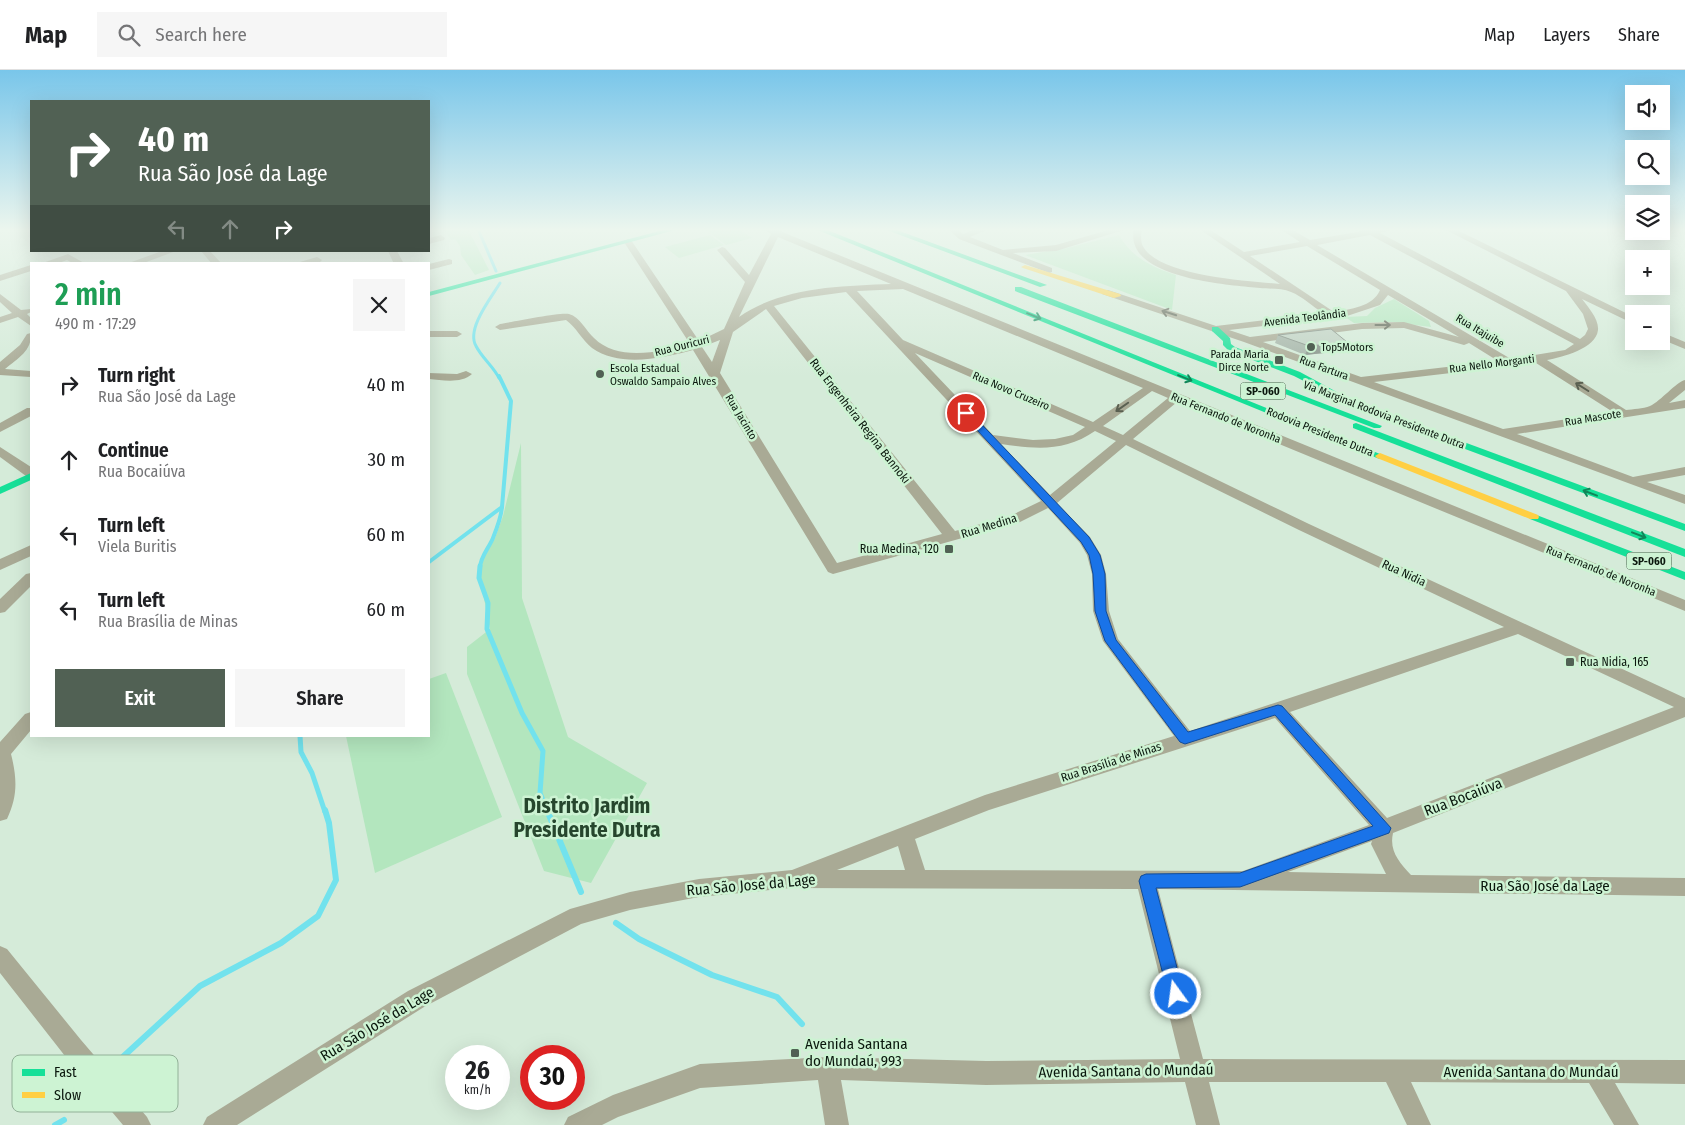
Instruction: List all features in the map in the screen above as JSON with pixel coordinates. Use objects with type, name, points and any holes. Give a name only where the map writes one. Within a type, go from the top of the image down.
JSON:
[{"type":"main road","points":[[430,295],[493,278]]},
{"type":"main road","name":"Rodovia Presidente Dutra","points":[[942,278],[1274,414],[1368,459],[1430,485],[1612,547],[1685,576]]},
{"type":"main road","name":"Rodovia Presidente Dutra","points":[[969,278],[1685,553]]},
{"type":"main road","points":[[1006,278],[1198,344]]},
{"type":"main road","points":[[1026,278],[1053,288]]},
{"type":"main road","points":[[1061,278],[1117,296]]},
{"type":"main road","name":"Rodovia Presidente Dutra","points":[[1003,284],[1685,542]]},
{"type":"main road","points":[[1215,329],[1227,340],[1228,346],[1297,374],[1363,408]]},
{"type":"main road","points":[[1227,340],[1248,340]]},
{"type":"main road","name":"Via Marginal Rodovia Presidente Dutra","points":[[1216,350],[1363,408],[1685,528]]},
{"type":"main road","points":[[0,491],[30,475]]},
{"type":"street","name":"Rua Jacinto","points":[[652,278],[714,373],[833,569]]},
{"type":"street","points":[[747,278],[750,282]]},
{"type":"street","points":[[714,373],[729,329],[752,278]]},
{"type":"street","name":"Rua Fernando de Noronha","points":[[887,278],[1685,606]]},
{"type":"street","name":"Rua Fartura","points":[[1070,278],[1248,340],[1685,500]]},
{"type":"street","points":[[1216,278],[1293,289]]},
{"type":"street","points":[[1277,278],[1353,328]]},
{"type":"street","name":"Rua Itajuibe","points":[[1368,278],[1508,362]]},
{"type":"street","points":[[1457,278],[1582,344],[1590,337],[1593,329],[1586,310],[1570,290]]},
{"type":"street","points":[[1546,278],[1625,317]]},
{"type":"street","name":"Rua Ouricuri","points":[[500,326],[567,317],[575,321],[593,345],[602,351],[628,357],[695,345],[716,338],[747,315],[768,305],[803,295],[849,289],[906,286]]},
{"type":"street","points":[[849,289],[1085,540],[1094,555],[1099,574],[1101,611],[1110,641],[1185,738]]},
{"type":"street","name":"Avenida Teolândia","points":[[1215,329],[1314,318],[1355,311],[1376,303],[1382,298],[1386,289]]},
{"type":"street","points":[[0,297],[26,311]]},
{"type":"street","name":"Rua Engenheira Regina Bannoki","points":[[768,305],[952,537]]},
{"type":"street","points":[[1314,318],[1321,307]]},
{"type":"street","points":[[1586,310],[1613,311]]},
{"type":"street","points":[[0,320],[26,311]]},
{"type":"street","name":"Avenida Teolândia","points":[[1248,340],[1372,325],[1404,326],[1482,347]]},
{"type":"street","name":"Avenida Teolândia","points":[[1432,333],[1454,329]]},
{"type":"street","points":[[430,334],[457,334]]},
{"type":"street","points":[[0,368],[24,347],[30,338]]},
{"type":"street","points":[[1670,338],[1685,346]]},
{"type":"street","name":"Rua Novo Cruzeiro","points":[[899,342],[1123,439]]},
{"type":"street","name":"Rua Nello Morganti","points":[[1360,381],[1538,359],[1568,352],[1582,344]]},
{"type":"street","points":[[1538,359],[1623,413]]},
{"type":"street","points":[[0,372],[30,374]]},
{"type":"street","points":[[430,376],[458,378],[466,374]]},
{"type":"street","points":[[1653,409],[1678,391],[1685,383]]},
{"type":"street","points":[[988,438],[1051,444],[1077,438],[1151,387]]},
{"type":"street","name":"Rua Medina","points":[[833,569],[1015,518],[1050,502],[1123,439],[1176,397]]},
{"type":"street","name":"Rua Mascote","points":[[1500,433],[1685,404]]},
{"type":"street","points":[[0,428],[30,412]]},
{"type":"street","name":"Rua Nidia","points":[[1123,439],[1304,527],[1685,705]]},
{"type":"street","points":[[0,452],[30,473]]},
{"type":"street","points":[[1633,480],[1685,471]]},
{"type":"street","points":[[0,565],[30,550]]},
{"type":"street","points":[[0,608],[30,579]]},
{"type":"street","name":"Rua Brasília de Minas","points":[[791,879],[985,803],[1278,710],[1521,627]]},
{"type":"street","points":[[1278,710],[1384,828],[1381,844],[1390,865],[1406,884]]},
{"type":"street","name":"Rua Bocaiúva","points":[[1240,880],[1384,828],[1685,710]]},
{"type":"street","points":[[0,813],[7,798],[9,784],[1,753],[30,720]]},
{"type":"street","points":[[904,835],[918,880]]},
{"type":"street","name":"Rua São José da Lage","points":[[215,1125],[416,999],[576,916],[630,901],[699,888],[791,879],[1240,880],[1685,887]]},
{"type":"street","points":[[1146,881],[1208,1125]]},
{"type":"street","points":[[0,956],[79,1055]]},
{"type":"street","points":[[828,1068],[837,1125]]},
{"type":"street","name":"Avenida Santana do Mundaú","points":[[576,1125],[613,1107],[700,1076],[828,1068],[986,1073],[1195,1070],[1685,1072]]},
{"type":"street","points":[[1392,1071],[1419,1125]]},
{"type":"street","points":[[1596,1073],[1627,1125]]},
{"type":"street","points":[[128,1112],[139,1125]]},
{"type":"green space","points":[[1087,278],[1176,278],[1172,310]]},
{"type":"green space","points":[[1394,299],[1429,321],[1431,327],[1392,322],[1354,323],[1345,317],[1367,316],[1375,308]]},
{"type":"green space","points":[[521,443],[522,598],[568,737],[647,783],[591,883],[544,871],[467,674],[467,647],[490,629],[478,568],[495,538],[503,516]]},
{"type":"green space","points":[[446,673],[502,817],[375,873],[346,737],[430,737],[430,679]]},
{"type":"building","points":[[1331,329],[1347,342],[1309,346],[1278,335]]},
{"type":"waterway","points":[[499,378],[478,350],[474,339],[474,331],[481,314],[500,283]]},
{"type":"waterway","points":[[499,376],[511,401],[502,507]]},
{"type":"waterway","points":[[430,561],[502,507]]},
{"type":"waterway","points":[[480,568],[481,560],[497,527],[502,507]]},
{"type":"waterway","points":[[480,566],[479,578],[488,603],[487,629],[522,713],[543,751],[540,793],[548,812]]},
{"type":"waterway","points":[[300,737],[301,752],[312,773],[325,812]]},
{"type":"waterway","points":[[125,1055],[200,986],[281,943],[318,916],[336,880],[329,823],[325,810]]},
{"type":"waterway","points":[[547,810],[581,892]]},
{"type":"waterway","points":[[616,923],[639,939],[712,975],[777,997],[802,1024]]},
{"type":"waterway","points":[[55,1125],[64,1120]]},
{"type":"traffic: fast","points":[[430,294],[489,278]]},
{"type":"traffic: fast","points":[[940,278],[1380,456]]},
{"type":"traffic: fast","points":[[1024,278],[1043,285]]},
{"type":"traffic: fast","points":[[1018,289],[1377,426]]},
{"type":"traffic: fast","points":[[1215,329],[1227,340],[1227,345],[1232,349],[1297,374],[1340,396]]},
{"type":"traffic: fast","points":[[1361,407],[1685,528]]},
{"type":"traffic: fast","points":[[1356,426],[1685,553]]},
{"type":"traffic: fast","points":[[0,491],[30,476]]},
{"type":"traffic: fast","points":[[1534,517],[1685,576]]},
{"type":"traffic: slow","points":[[1061,278],[1117,296]]},
{"type":"traffic: slow","points":[[1380,456],[1534,517]]},
{"type":"place","name":"Top5Motors","points":[[1311,347]]},
{"type":"place","name":"Parada Maria Dirce Norte","points":[[1279,360]]},
{"type":"place","name":"Escola Estadual Oswaldo Sampaio Alves","points":[[600,374]]},
{"type":"place","name":"Rua Medina, 120","points":[[949,549]]},
{"type":"place","name":"Rua Nidia, 165","points":[[1570,662]]},
{"type":"place","name":"Avenida Santana do Mundaú, 993","points":[[795,1053]]},
{"type":"district","name":"Distrito Jardim Presidente Dutra","points":[[587,818]]},
{"type":"route","points":[[966,413],[1085,540],[1094,555],[1099,574],[1101,611],[1110,641],[1185,738],[1278,710],[1384,828],[1240,880],[1146,881],[1176,994]]}]
